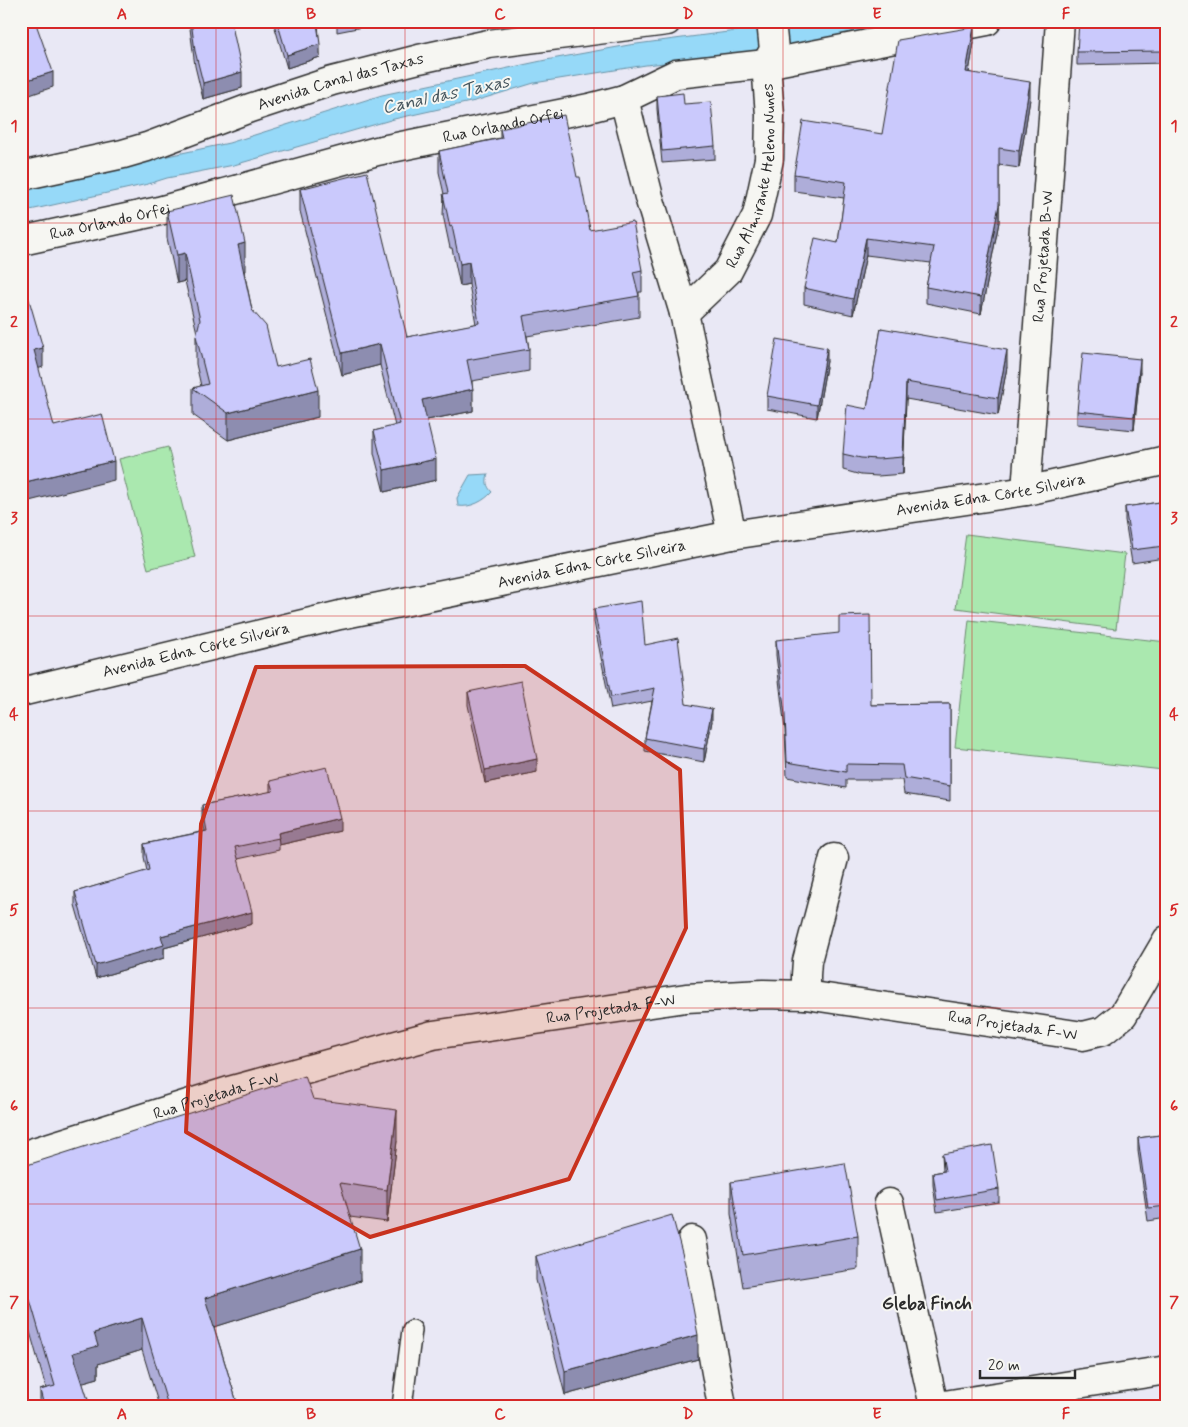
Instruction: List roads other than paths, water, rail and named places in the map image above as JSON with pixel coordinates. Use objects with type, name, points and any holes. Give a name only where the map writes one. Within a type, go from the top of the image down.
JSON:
[{"type":"street","name":"Avenida Canal das Taxas","points":[[21,176],[147,147],[250,108],[332,81],[419,59],[489,44],[667,21]]},
{"type":"street","name":"Rua Almirante Heleno Nunes","points":[[684,313],[728,271],[757,215],[770,159],[771,21]]},
{"type":"street","name":"Rua Orlando Orfei","points":[[21,241],[159,211],[376,151],[589,108],[624,99],[676,74],[987,21]]},
{"type":"street","name":"Rua Projetada B-W","points":[[1026,491],[1060,21]]},
{"type":"street","points":[[624,99],[649,197],[684,313],[732,535]]},
{"type":"street","name":"Avenida Edna Côrte Silveira","points":[[21,692],[340,615],[732,535],[1026,491],[1167,460]]},
{"type":"street","points":[[806,995],[808,961],[834,858]]},
{"type":"street","name":"Rua Projetada F-W","points":[[21,1156],[229,1091],[433,1035],[686,998],[763,994],[806,995],[1083,1036],[1102,1031],[1122,1015],[1167,940]]},
{"type":"street","points":[[889,1203],[934,1406]]},
{"type":"street","points":[[692,1240],[722,1406]]},
{"type":"street","points":[[938,1406],[1167,1370]]},
{"type":"lane","points":[[402,1406],[412,1330]]},
{"type":"water","name":"Canal das Taxas","points":[[812,21],[940,21],[778,49],[646,65],[534,83],[475,101],[394,119],[234,165],[167,178],[148,184],[21,212],[21,187],[229,143],[382,95],[546,60],[629,45]]},
{"type":"water","points":[[488,474],[487,483],[492,492],[477,503],[468,506],[458,506],[457,498],[470,475]]},
{"type":"district","name":"Gleba Finch","points":[[927,1304]]}]
